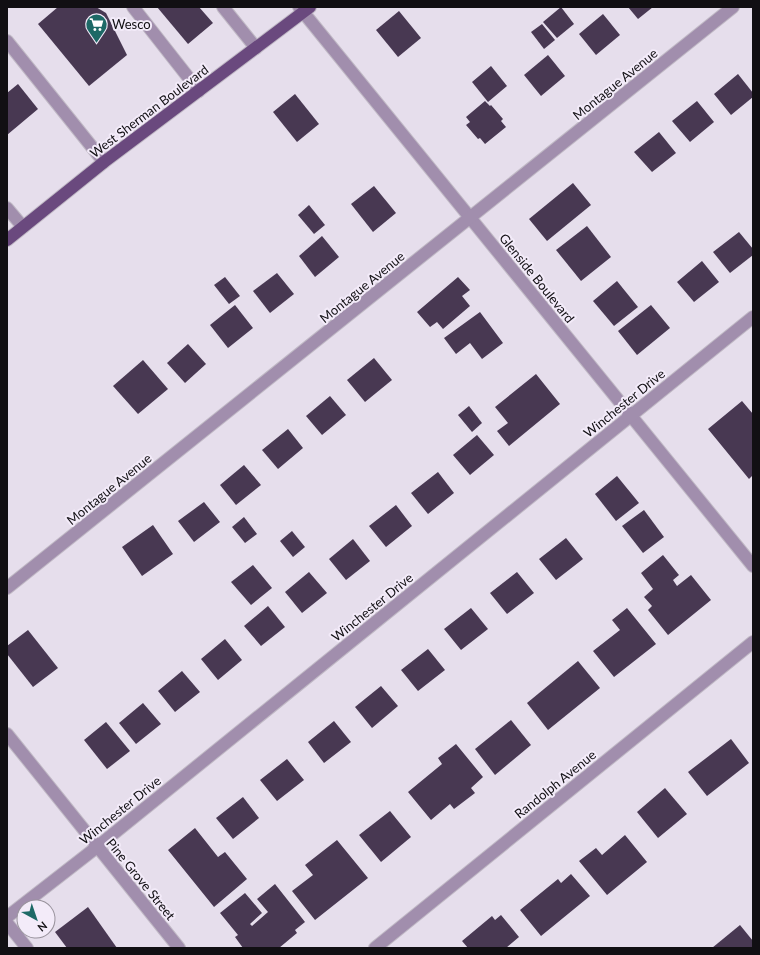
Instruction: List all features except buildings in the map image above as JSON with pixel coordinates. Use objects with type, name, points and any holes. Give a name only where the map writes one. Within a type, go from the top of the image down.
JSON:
[{"type":"main road","name":"West Sherman Boulevard","points":[[7,240],[104,162],[256,48],[304,9]]},
{"type":"street","points":[[133,7],[198,91]]},
{"type":"street","points":[[223,7],[256,48]]},
{"type":"street","name":"Montague Avenue","points":[[7,588],[733,7]]},
{"type":"street","name":"Glenside Boulevard","points":[[304,9],[470,218],[753,566]]},
{"type":"street","points":[[7,41],[104,162]]},
{"type":"street","points":[[7,208],[23,227]]},
{"type":"street","name":"Winchester Drive","points":[[7,917],[97,847],[753,317]]},
{"type":"street","name":"Randolph Avenue","points":[[375,948],[753,642]]},
{"type":"street","name":"Pine Grove Street","points":[[7,734],[178,948]]},
{"type":"street","points":[[7,923],[27,948]]},
{"type":"place","name":"Wesco","points":[[97,44]]}]
